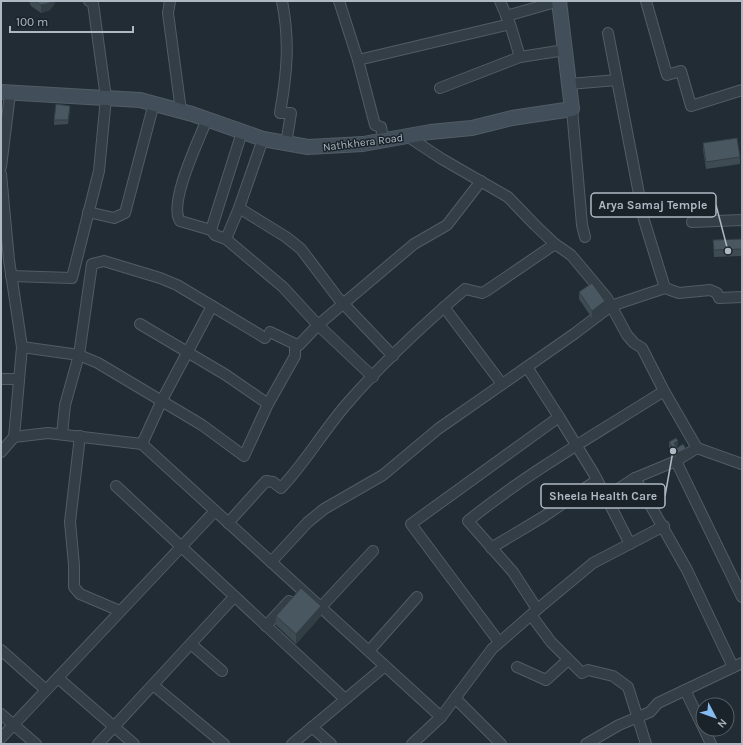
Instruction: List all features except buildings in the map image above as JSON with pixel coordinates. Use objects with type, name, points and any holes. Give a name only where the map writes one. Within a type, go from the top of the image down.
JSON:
[{"type":"street","points":[[170,1],[168,13],[181,111]]},
{"type":"street","points":[[282,1],[287,28],[286,78],[280,113],[291,112],[286,144]]},
{"type":"street","points":[[339,1],[358,60],[375,125],[381,127],[383,139]]},
{"type":"street","points":[[500,1],[520,57]]},
{"type":"street","points":[[358,60],[508,20],[559,1],[572,110],[582,225],[585,237]]},
{"type":"street","points":[[646,1],[667,75],[682,71],[691,106],[742,90]]},
{"type":"street","points":[[11,276],[72,278],[99,171],[106,98],[93,2]]},
{"type":"street","points":[[608,33],[644,220],[665,288]]},
{"type":"street","points":[[440,88],[520,57],[565,50]]},
{"type":"street","points":[[569,84],[617,80]]},
{"type":"street","points":[[1,167],[6,93]]},
{"type":"street","name":"Nathkhera Road","points":[[6,93],[140,100],[208,119],[263,139],[308,148],[363,144],[383,139],[430,132],[472,128],[512,118],[572,110]]},
{"type":"street","points":[[88,212],[114,218],[125,213],[154,103]]},
{"type":"street","points":[[208,119],[178,192],[176,216],[180,221],[211,230],[215,235],[226,239],[283,287],[318,325],[373,377]]},
{"type":"street","points":[[211,230],[242,132]]},
{"type":"street","points":[[407,136],[516,203],[535,225],[555,244],[572,254],[597,285],[627,334],[648,356],[664,392],[698,448],[742,464]]},
{"type":"street","points":[[226,239],[239,208],[263,139]]},
{"type":"street","points":[[1,174],[5,260],[11,276],[22,347],[14,437],[1,452]]},
{"type":"street","points":[[62,434],[65,405],[79,355],[92,264],[104,261],[160,278],[177,285],[212,306],[268,335],[299,345],[318,325],[414,244],[447,225],[481,181]]},
{"type":"street","points":[[239,208],[286,237],[301,249],[338,298],[393,356]]},
{"type":"street","points":[[692,222],[742,220]]},
{"type":"street","points":[[228,523],[266,481],[273,482],[281,488],[296,472],[344,406],[393,356],[465,289],[482,293],[486,291],[555,244]]},
{"type":"street","points":[[271,562],[308,522],[324,509],[383,476],[438,429],[611,306],[665,288],[679,294],[710,290],[717,293],[719,298],[742,298]]},
{"type":"street","points":[[142,444],[162,400],[212,306]]},
{"type":"street","points":[[444,307],[502,384]]},
{"type":"street","points":[[140,324],[226,375],[268,404]]},
{"type":"street","points":[[22,347],[79,355],[98,363],[202,425],[244,456],[268,404],[295,356],[295,344]]},
{"type":"street","points":[[526,366],[597,480],[630,544]]},
{"type":"street","points":[[1,379],[19,378]]},
{"type":"street","points":[[646,744],[636,718],[628,688],[613,676],[588,670],[582,673],[568,660],[551,642],[513,572],[468,521],[484,508],[577,446],[664,392]]},
{"type":"street","points":[[499,642],[411,524],[559,417]]},
{"type":"street","points":[[14,437],[48,432],[142,444],[441,717]]},
{"type":"street","points":[[80,436],[70,522],[74,565],[74,587],[80,594],[120,612]]},
{"type":"street","points":[[606,497],[635,478],[676,461],[698,448]]},
{"type":"street","points":[[676,461],[742,596]]},
{"type":"street","points":[[586,744],[619,725],[650,712],[658,703],[737,665],[664,526],[635,478]]},
{"type":"street","points":[[491,548],[543,517],[597,480]]},
{"type":"street","points":[[116,486],[180,548],[345,699]]},
{"type":"street","points":[[1,738],[215,511]]},
{"type":"street","points":[[412,744],[441,717],[492,649],[499,642],[593,563],[664,526]]},
{"type":"street","points":[[320,607],[373,551]]},
{"type":"street","points":[[266,626],[301,589]]},
{"type":"street","points":[[98,744],[234,597]]},
{"type":"street","points":[[369,651],[417,597]]},
{"type":"street","points":[[191,644],[222,671]]},
{"type":"street","points":[[1,650],[46,690]]},
{"type":"street","points":[[517,667],[546,680],[568,660]]},
{"type":"street","points":[[292,744],[385,666]]},
{"type":"street","points":[[58,678],[134,744]]},
{"type":"street","points":[[153,684],[224,744]]},
{"type":"street","points":[[686,690],[695,710]]},
{"type":"street","points":[[455,698],[501,744]]},
{"type":"street","points":[[1,714],[36,744]]},
{"type":"street","points":[[312,727],[331,744]]},
{"type":"place","name":"Arya Samaj Temple","points":[[728,251]]},
{"type":"place","name":"Sheela Health Care","points":[[673,451]]}]
